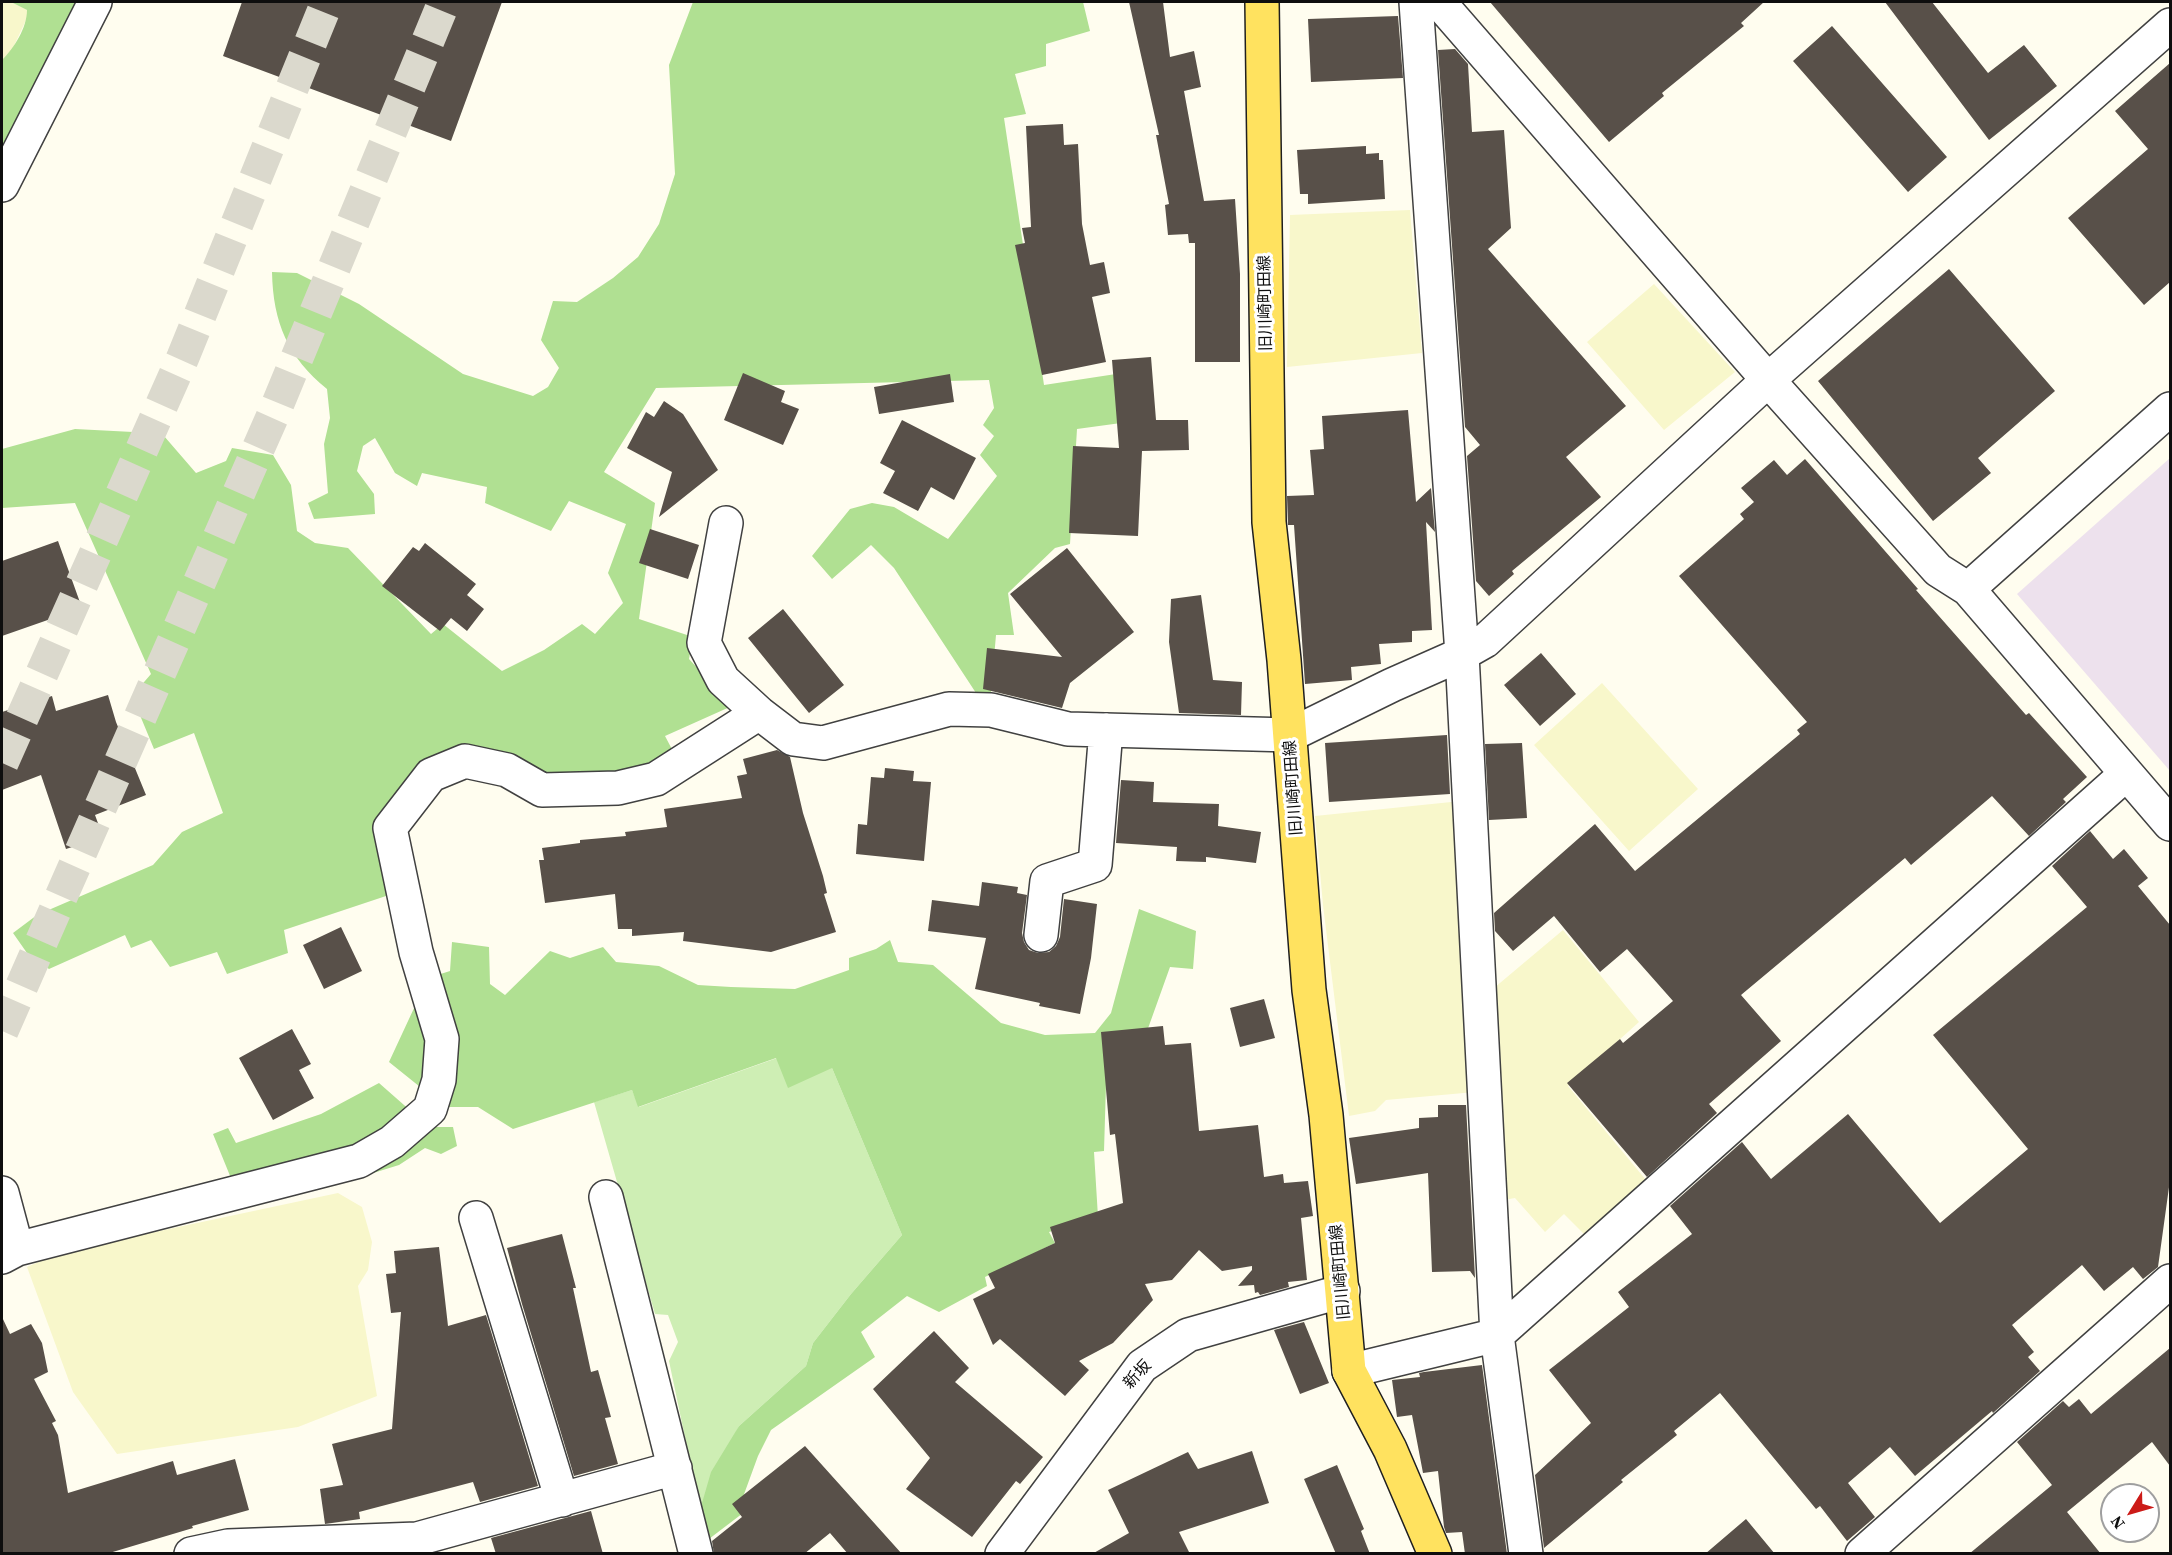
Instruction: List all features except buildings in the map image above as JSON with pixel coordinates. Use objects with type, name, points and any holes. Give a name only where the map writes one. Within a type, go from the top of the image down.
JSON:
[{"type":"main road","name":"旧川崎町田線","points":[[1262,2],[1269,522],[1284,660],[1309,990],[1326,1116],[1349,1371],[1390,1449],[1435,1554]]},
{"type":"street","points":[[2,185],[95,2]]},
{"type":"street","points":[[1416,2],[1462,654],[1497,1335],[1526,1554]]},
{"type":"street","points":[[1439,2],[1768,380],[1938,570],[1968,589],[2170,824]]},
{"type":"street","points":[[726,523],[704,643],[723,680],[792,739],[823,743],[949,709],[991,710],[1068,729],[1290,735],[1485,641],[1768,380],[2170,26]]},
{"type":"street","points":[[1968,589],[2170,409]]},
{"type":"street","points":[[2,1194],[9,1253],[359,1161],[392,1142],[430,1109],[439,1080],[442,1039],[416,952],[390,828],[431,775],[465,761],[507,770],[542,790],[618,788],[656,779],[759,713]]},
{"type":"street","points":[[1041,934],[1047,881],[1095,866],[1106,730]]},
{"type":"street","points":[[1349,1371],[1497,1335],[2126,774]]},
{"type":"street","points":[[606,1197],[696,1554]]},
{"type":"street","points":[[476,1218],[562,1500]]},
{"type":"street","points":[[1862,1554],[2170,1281]]},
{"type":"street","name":"新坂","points":[[1002,1554],[1142,1366],[1188,1335],[1342,1291]]},
{"type":"street","points":[[191,1554],[228,1546],[417,1539],[675,1468]]},
{"type":"shaded area","points":[[2170,458],[2170,771],[2017,594]]},
{"type":"green space","points":[[2,2],[11,2],[27,10],[27,18],[12,50],[2,60]]},
{"type":"green space","points":[[11,2],[79,2],[2,152],[2,60],[19,37],[25,24],[27,10]]},
{"type":"green space","points":[[693,2],[1083,2],[1090,31],[1046,44],[1046,66],[1015,74],[1026,114],[1004,118],[1044,385],[1116,374],[1121,423],[1077,429],[1070,544],[1055,548],[1008,593],[1014,635],[996,635],[991,692],[976,693],[894,568],[871,545],[832,579],[812,556],[850,509],[872,503],[894,507],[948,539],[997,476],[980,455],[994,436],[983,425],[994,408],[989,380],[656,388],[604,472],[655,503],[639,619],[693,637],[689,659],[732,706],[665,736],[675,755],[621,779],[567,780],[530,769],[488,748],[460,750],[412,783],[398,892],[284,930],[288,953],[227,974],[217,952],[170,967],[151,940],[131,948],[125,935],[49,969],[27,953],[13,933],[37,915],[153,865],[182,832],[223,813],[194,733],[154,749],[132,696],[151,674],[75,503],[2,508],[2,449],[75,429],[164,436],[196,473],[226,461],[232,448],[273,455],[291,485],[297,531],[315,543],[348,548],[431,634],[443,624],[502,671],[544,650],[582,624],[595,634],[623,603],[608,573],[626,524],[569,501],[551,531],[485,503],[487,487],[422,473],[417,486],[395,473],[375,438],[363,446],[357,471],[374,494],[375,514],[314,519],[308,503],[328,493],[324,444],[330,418],[327,389],[302,364],[285,338],[276,307],[272,272],[297,273],[359,304],[463,374],[533,396],[548,387],[559,368],[541,340],[553,301],[577,302],[613,278],[638,257],[659,224],[675,174],[669,65]]},
{"type":"green space","points":[[1410,210],[1422,353],[1287,367],[1290,215]]},
{"type":"green space","points":[[1654,284],[1735,372],[1664,430],[1587,342]]},
{"type":"green space","points":[[1602,683],[1698,789],[1629,851],[1534,745]]},
{"type":"green space","points":[[1461,801],[1475,1092],[1386,1100],[1375,1111],[1349,1116],[1323,905],[1315,816]]},
{"type":"green space","points":[[1139,909],[1196,931],[1193,969],[1170,967],[1146,1034],[1107,1051],[1104,1151],[1094,1152],[1098,1217],[1049,1232],[1055,1243],[985,1277],[987,1286],[939,1312],[907,1296],[861,1332],[875,1357],[771,1430],[758,1456],[743,1497],[751,1507],[705,1542],[700,1510],[711,1472],[739,1426],[806,1366],[813,1343],[851,1294],[902,1235],[832,1068],[788,1088],[776,1058],[638,1107],[632,1090],[513,1129],[478,1107],[445,1107],[389,1062],[428,978],[450,971],[452,942],[489,947],[490,984],[505,995],[550,951],[570,958],[603,947],[616,962],[659,966],[698,985],[795,989],[849,970],[849,958],[876,949],[890,940],[898,962],[933,965],[1001,1023],[1045,1035],[1095,1033],[1111,1013]]},
{"type":"green space","points":[[1563,930],[1639,1022],[1568,1086],[1646,1180],[1586,1236],[1564,1214],[1545,1232],[1515,1198],[1498,1201],[1494,988]]},
{"type":"green space","points":[[777,1058],[832,1068],[902,1235],[851,1294],[813,1343],[806,1366],[739,1426],[700,1509],[669,1361],[678,1342],[668,1315],[655,1314],[594,1102],[632,1090],[639,1107]]},
{"type":"green space","points":[[379,1083],[429,1127],[453,1127],[457,1146],[441,1154],[425,1148],[399,1165],[354,1179],[237,1193],[213,1134],[228,1128],[236,1143],[321,1114]]},
{"type":"green space","points":[[338,1193],[362,1207],[372,1242],[368,1270],[358,1286],[377,1396],[298,1427],[117,1454],[73,1392],[27,1267],[61,1252]]},
{"type":"tunnel","points":[[2,763],[183,357],[327,2]]},
{"type":"tunnel","points":[[2,1031],[277,406],[444,2]]}]
